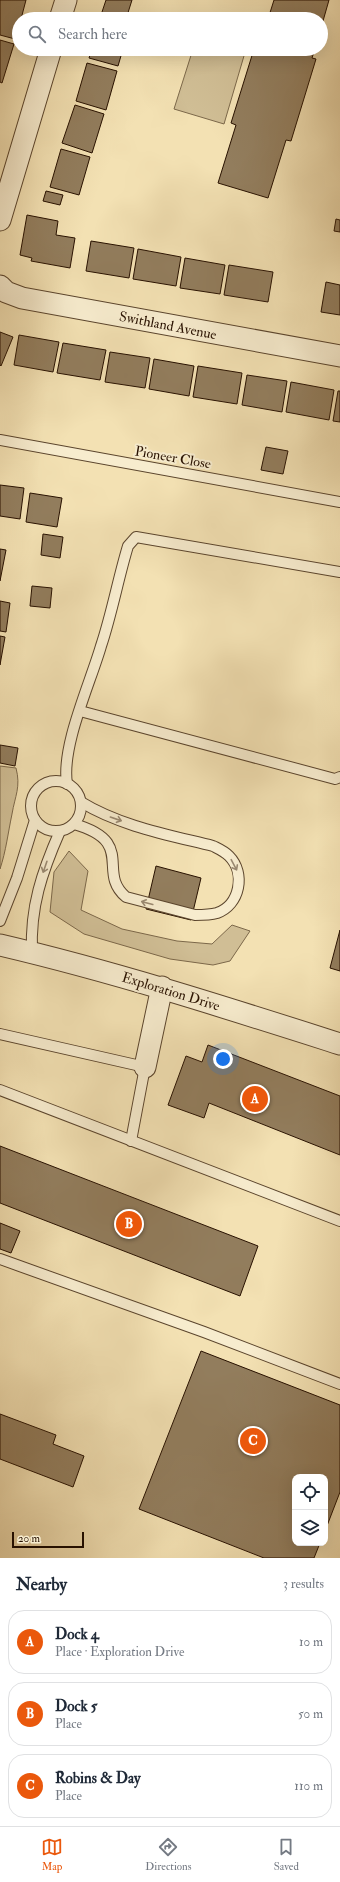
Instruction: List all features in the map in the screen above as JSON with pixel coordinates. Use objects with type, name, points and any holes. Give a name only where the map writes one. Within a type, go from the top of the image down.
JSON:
[{"type":"street","points":[[62,12],[66,0]]},
{"type":"street","points":[[0,220],[49,56]]},
{"type":"street","name":"Swithland Avenue","points":[[0,286],[6,292],[22,298],[340,356]]},
{"type":"street","name":"Exploration Drive","points":[[0,945],[32,952],[162,987],[340,1044]]},
{"type":"street","points":[[145,1067],[162,987]]},
{"type":"lane","name":"Pioneer Close","points":[[0,440],[340,502]]},
{"type":"lane","points":[[67,784],[65,770],[80,711],[102,645],[128,546],[136,537],[340,572]]},
{"type":"lane","points":[[80,711],[335,779],[340,777]]},
{"type":"lane","points":[[51,782],[67,784],[78,794],[81,802],[79,818],[74,824],[60,831],[46,829],[36,820],[32,812],[33,797],[38,790],[51,782]]},
{"type":"lane","points":[[74,824],[101,836],[109,844],[113,854],[115,883],[119,891],[126,897],[195,915],[206,915],[224,910],[235,896],[238,887],[238,872],[229,856],[222,850],[213,846],[144,828],[97,812],[81,802]]},
{"type":"lane","points":[[0,921],[17,878],[36,820]]},
{"type":"lane","points":[[32,952],[31,932],[38,888],[46,862],[60,831]]},
{"type":"lane","points":[[0,1034],[145,1067],[130,1141]]},
{"type":"lane","points":[[0,1090],[340,1221]]},
{"type":"lane","points":[[0,1258],[204,1332],[340,1384]]},
{"type":"shaded area","points":[[191,56],[244,56],[224,124],[174,109]]},
{"type":"shaded area","points":[[0,766],[16,768],[18,781],[0,869]]},
{"type":"shaded area","points":[[69,851],[88,871],[81,910],[122,929],[177,941],[212,944],[232,925],[250,931],[230,961],[213,965],[170,959],[84,934],[50,912],[54,872]]},
{"type":"building","points":[[0,0],[26,0],[23,12],[12,12],[12,38],[0,35]]},
{"type":"building","points":[[106,0],[132,0],[128,12],[102,12]]},
{"type":"building","points":[[274,0],[329,0],[326,12],[270,12]]},
{"type":"building","points":[[0,40],[12,43],[12,50],[2,83],[0,82]]},
{"type":"building","points":[[90,56],[121,56],[118,66],[89,58]]},
{"type":"building","points":[[252,56],[313,56],[312,58],[316,59],[291,141],[286,140],[268,198],[218,183],[236,125],[231,123]]},
{"type":"building","points":[[87,63],[117,71],[106,110],[76,101]]},
{"type":"building","points":[[75,105],[104,114],[92,153],[62,143]]},
{"type":"building","points":[[61,149],[90,157],[79,195],[50,187]]},
{"type":"building","points":[[46,191],[63,195],[60,205],[43,201]]},
{"type":"building","points":[[27,215],[58,221],[56,235],[75,238],[70,268],[31,261],[32,258],[20,255]]},
{"type":"building","points":[[336,219],[340,220],[340,232],[334,231]]},
{"type":"building","points":[[91,241],[134,248],[129,278],[86,271]]},
{"type":"building","points":[[138,249],[181,257],[176,286],[133,279]]},
{"type":"building","points":[[185,258],[225,265],[220,294],[180,288]]},
{"type":"building","points":[[229,265],[273,272],[268,302],[224,295]]},
{"type":"building","points":[[326,282],[340,285],[340,315],[321,312]]},
{"type":"building","points":[[0,332],[13,337],[1,366],[0,365]]},
{"type":"building","points":[[19,335],[59,342],[53,372],[14,365]]},
{"type":"building","points":[[63,343],[106,350],[100,380],[57,373]]},
{"type":"building","points":[[110,352],[150,358],[145,388],[105,382]]},
{"type":"building","points":[[154,359],[194,366],[189,396],[149,389]]},
{"type":"building","points":[[198,366],[242,373],[237,404],[193,397]]},
{"type":"building","points":[[247,375],[287,381],[282,412],[242,405]]},
{"type":"building","points":[[291,382],[334,390],[329,420],[286,412]]},
{"type":"building","points":[[338,391],[340,391],[340,422],[333,421]]},
{"type":"building","points":[[266,447],[288,451],[283,474],[261,470]]},
{"type":"building","points":[[0,485],[24,488],[20,519],[0,516]]},
{"type":"building","points":[[30,493],[62,498],[57,527],[26,522]]},
{"type":"building","points":[[43,534],[63,537],[60,558],[41,555]]},
{"type":"building","points":[[0,549],[6,550],[0,581]]},
{"type":"building","points":[[32,586],[52,588],[50,608],[30,606]]},
{"type":"building","points":[[0,601],[10,603],[6,632],[0,631]]},
{"type":"building","points":[[0,636],[5,637],[0,665]]},
{"type":"building","points":[[0,745],[18,748],[15,766],[0,763]]},
{"type":"building","points":[[156,866],[201,878],[191,920],[146,909]]},
{"type":"building","points":[[340,930],[340,971],[330,968]]},
{"type":"building","points":[[208,1045],[340,1096],[340,1155],[209,1103],[204,1118],[168,1105],[186,1056],[202,1062]]},
{"type":"building","points":[[0,1146],[258,1246],[240,1296],[0,1203]]},
{"type":"building","points":[[0,1223],[20,1231],[11,1253],[0,1249]]},
{"type":"building","points":[[201,1351],[340,1405],[340,1492],[328,1523],[328,1474],[292,1474],[292,1546],[319,1546],[314,1558],[264,1558],[139,1509]]},
{"type":"building","points":[[0,1414],[56,1435],[53,1444],[84,1456],[73,1487],[0,1459]]},
{"type":"place","name":"Dock 4","points":[[255,1099]]},
{"type":"place","name":"Dock 5","points":[[129,1224]]},
{"type":"place","name":"Robins & Day","points":[[253,1441]]}]
